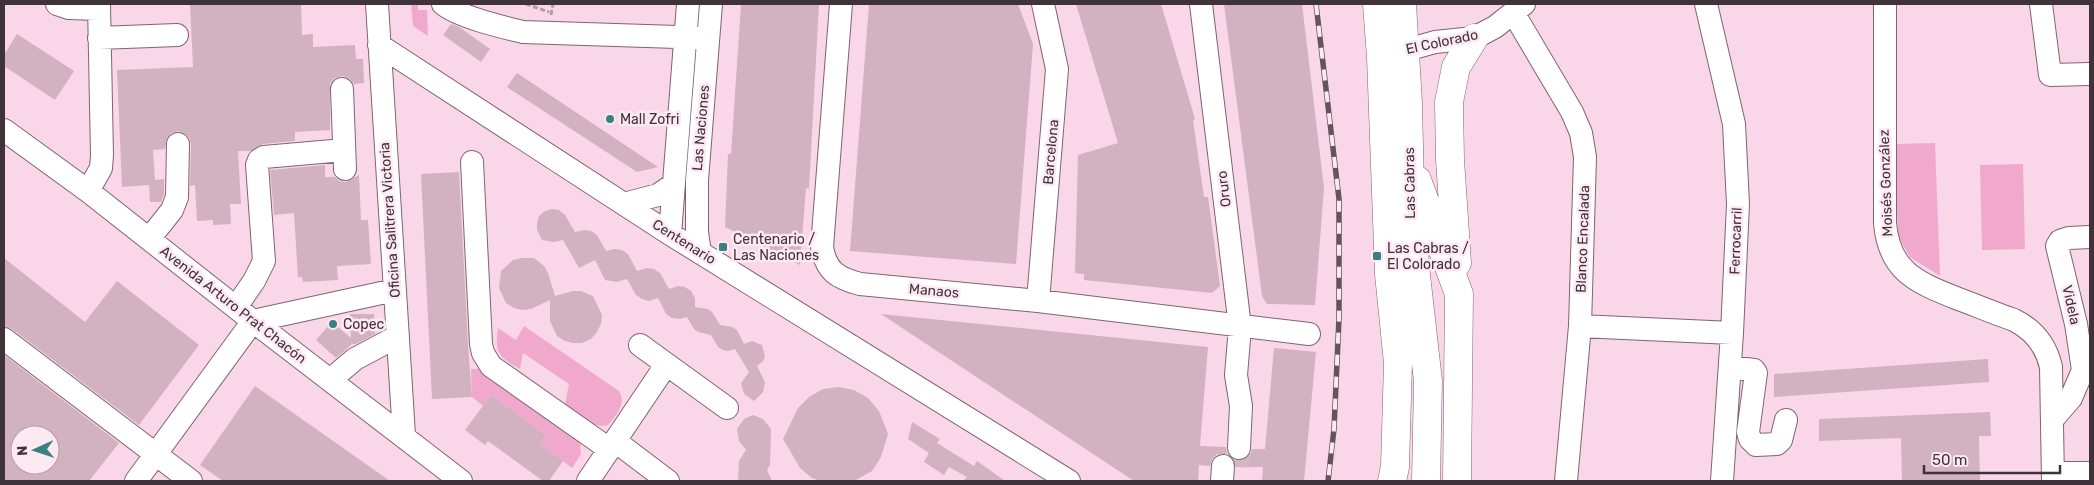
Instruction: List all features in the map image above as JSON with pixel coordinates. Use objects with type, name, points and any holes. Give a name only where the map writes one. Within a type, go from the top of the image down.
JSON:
[{"type":"main road","name":"Las Cabras","points":[[1378,4],[1393,54],[1409,158],[1411,231],[1428,381],[1426,481]]},
{"type":"main road","name":"Las Cabras","points":[[1392,481],[1395,467],[1398,363],[1389,274],[1393,54],[1402,4]]},
{"type":"main road","points":[[1457,481],[1459,294],[1450,160],[1449,102],[1456,67],[1474,38]]},
{"type":"main road","points":[[1409,158],[1459,294]]},
{"type":"street","points":[[57,4],[69,8],[98,6],[102,155],[101,168],[88,191]]},
{"type":"street","name":"Oficina Salitrera Victoria","points":[[377,4],[404,435]]},
{"type":"street","points":[[443,4],[453,10],[503,28],[523,32],[708,38]]},
{"type":"street","name":"Las Naciones","points":[[670,234],[688,4]]},
{"type":"street","name":"Las Naciones","points":[[700,252],[696,232],[697,180],[711,4]]},
{"type":"street","name":"Manaos","points":[[841,4],[822,247],[824,259],[830,270],[845,280],[860,284],[1038,301],[1309,334]]},
{"type":"street","name":"Barcelona","points":[[1038,301],[1057,69],[1043,4]]},
{"type":"street","name":"Oruro","points":[[1201,4],[1240,327],[1236,375],[1241,406],[1230,465]]},
{"type":"street","name":"Ferrocarril","points":[[1706,4],[1734,124],[1738,204],[1732,334],[1722,481]]},
{"type":"street","name":"Moisés González","points":[[1885,4],[1885,224],[1890,250],[1901,267],[1916,280],[2014,320],[2032,331],[2045,348],[2050,362],[2052,420]]},
{"type":"street","points":[[2041,4],[2050,76],[2090,74]]},
{"type":"street","name":"El Colorado","points":[[1393,54],[1434,42],[1474,38],[1495,27],[1519,9]]},
{"type":"street","name":"Blanco Encalada","points":[[1519,9],[1572,112],[1581,133],[1585,157],[1580,326],[1566,481]]},
{"type":"street","points":[[99,38],[177,35]]},
{"type":"street","name":"Centenario","points":[[379,45],[670,234],[1069,481]]},
{"type":"street","points":[[236,307],[254,281],[264,262],[258,160],[264,157],[345,160],[342,88]]},
{"type":"street","name":"Avenida Arturo Prat Chacón","points":[[4,130],[88,191],[461,481]]},
{"type":"street","points":[[148,238],[172,210],[175,203],[178,186],[178,144]]},
{"type":"street","points":[[472,162],[481,344],[486,360],[491,366],[668,481]]},
{"type":"street","name":"Las Naciones","points":[[624,204],[658,195],[674,184]]},
{"type":"street","name":"Videla","points":[[2052,420],[2071,398],[2087,370],[2057,246],[2060,241],[2069,238],[2090,237]]},
{"type":"street","points":[[136,481],[253,321],[394,290]]},
{"type":"street","points":[[1580,326],[1732,334]]},
{"type":"street","points":[[330,380],[355,359],[398,336]]},
{"type":"street","points":[[4,339],[154,455],[191,481]]},
{"type":"street","points":[[640,345],[726,408]]},
{"type":"street","points":[[588,481],[666,365]]},
{"type":"street","points":[[1730,367],[1748,368],[1754,370],[1756,374],[1748,432],[1750,439],[1756,444],[1776,444],[1781,440],[1786,420]]},
{"type":"street","points":[[2052,420],[2053,477],[2090,473]]},
{"type":"path","points":[[526,4],[552,13]]},
{"type":"shaded area","points":[[411,4],[418,4],[418,10],[427,10],[428,36],[413,26]]},
{"type":"shaded area","points":[[1935,143],[1940,276],[1910,257],[1898,236],[1895,144]]},
{"type":"shaded area","points":[[2023,164],[2025,249],[1982,250],[1980,165]]},
{"type":"shaded area","points":[[524,326],[619,391],[622,400],[621,405],[608,425],[602,426],[591,423],[565,404],[569,384],[523,353],[520,369],[503,357],[498,349],[498,328],[516,340]]},
{"type":"shaded area","points":[[487,368],[580,441],[581,454],[572,468],[540,444],[546,435],[491,395],[483,406],[472,397],[471,369]]},
{"type":"building","points":[[190,4],[301,4],[302,35],[313,34],[313,47],[355,45],[356,59],[363,59],[364,83],[354,84],[349,78],[342,76],[335,78],[330,83],[330,130],[295,132],[295,141],[263,144],[251,151],[238,151],[241,204],[230,204],[231,224],[213,225],[213,220],[197,221],[195,185],[190,186],[191,144],[189,137],[184,133],[178,131],[171,133],[167,138],[165,149],[153,150],[155,180],[164,179],[164,194],[161,202],[150,202],[149,185],[122,187],[117,70],[193,67]]},
{"type":"building","points":[[741,4],[819,4],[809,189],[806,188],[800,265],[725,227],[728,154],[731,154]]},
{"type":"building","points":[[869,4],[1018,4],[1033,44],[1016,264],[850,251]]},
{"type":"building","points":[[1076,4],[1161,4],[1195,119],[1193,120],[1204,197],[1208,197],[1220,286],[1212,293],[1084,280],[1084,274],[1075,273],[1078,155],[1118,143]]},
{"type":"building","points":[[1224,4],[1302,4],[1324,188],[1315,305],[1267,304],[1262,296]]},
{"type":"building","points":[[451,24],[459,27],[490,49],[481,62],[443,35]]},
{"type":"building","points":[[17,34],[74,71],[55,100],[4,66],[4,55]]},
{"type":"building","points":[[517,73],[658,167],[637,172],[507,87]]},
{"type":"building","points":[[325,165],[325,177],[335,177],[339,181],[346,182],[359,175],[361,220],[368,220],[371,264],[337,266],[338,280],[303,282],[302,277],[298,277],[294,213],[274,215],[270,170]]},
{"type":"building","points":[[459,172],[472,397],[432,399],[421,174]]},
{"type":"building","points":[[559,210],[565,215],[575,232],[584,230],[591,231],[597,235],[606,251],[615,249],[622,250],[628,254],[637,271],[647,268],[654,269],[660,273],[669,289],[678,286],[685,287],[691,291],[695,298],[695,307],[708,309],[720,325],[737,330],[744,344],[752,341],[762,345],[765,356],[763,361],[757,366],[765,382],[763,392],[754,401],[744,394],[741,383],[749,372],[735,349],[728,351],[718,347],[711,335],[694,329],[687,317],[680,319],[672,318],[666,314],[658,298],[649,301],[642,299],[636,295],[627,279],[617,282],[605,280],[595,260],[579,268],[563,240],[554,242],[542,240],[537,230],[539,216],[545,211]]},
{"type":"building","points":[[4,258],[85,322],[117,281],[199,345],[139,425],[12,329],[4,326]]},
{"type":"building","points":[[534,258],[544,266],[555,296],[573,291],[581,291],[593,296],[602,315],[601,324],[591,339],[582,343],[573,343],[557,336],[550,321],[550,300],[531,309],[522,310],[506,303],[499,288],[501,271],[513,260]]},
{"type":"building","points":[[350,314],[374,314],[375,334],[356,344],[352,344],[336,358],[316,340],[332,322],[351,338]]},
{"type":"building","points":[[881,314],[1208,347],[1200,446],[1226,447],[1227,454],[1217,454],[1212,459],[1210,466],[1199,465],[1198,481],[1134,481]]},
{"type":"building","points":[[1274,348],[1316,352],[1304,481],[1262,481],[1263,467],[1236,467],[1235,460],[1245,459],[1250,455],[1252,449],[1265,449]]},
{"type":"building","points":[[4,355],[119,443],[89,481],[4,481]]},
{"type":"building","points":[[1988,359],[1989,382],[1774,397],[1774,374]]},
{"type":"building","points":[[255,386],[390,481],[223,481],[200,465]]},
{"type":"building","points":[[839,387],[854,390],[868,398],[879,411],[888,434],[881,457],[872,471],[854,481],[821,481],[812,478],[800,468],[783,439],[798,408],[809,397],[823,389]]},
{"type":"building","points":[[491,395],[546,435],[540,444],[563,461],[549,481],[543,481],[488,441],[485,445],[465,430]]},
{"type":"building","points":[[1990,412],[1991,436],[1979,436],[1980,481],[1902,481],[1901,438],[1819,441],[1819,419]]},
{"type":"building","points":[[753,415],[763,419],[771,429],[770,465],[767,470],[772,481],[738,481],[739,461],[746,450],[739,441],[737,429],[744,419]]},
{"type":"building","points":[[912,422],[940,439],[937,443],[974,466],[977,461],[1005,481],[963,481],[967,477],[949,467],[944,475],[924,462],[929,453],[908,439]]},
{"type":"tunnel","points":[[1238,467],[1239,448]]},
{"type":"railway","points":[[1316,4],[1339,199],[1339,318],[1334,429],[1328,481]]},
{"type":"place","name":"Mall Zofri","points":[[610,119]]},
{"type":"place","name":"Centenario / Las Naciones","points":[[723,247]]},
{"type":"place","name":"Las Cabras / El Colorado","points":[[1377,256]]},
{"type":"place","name":"Copec","points":[[333,324]]}]
